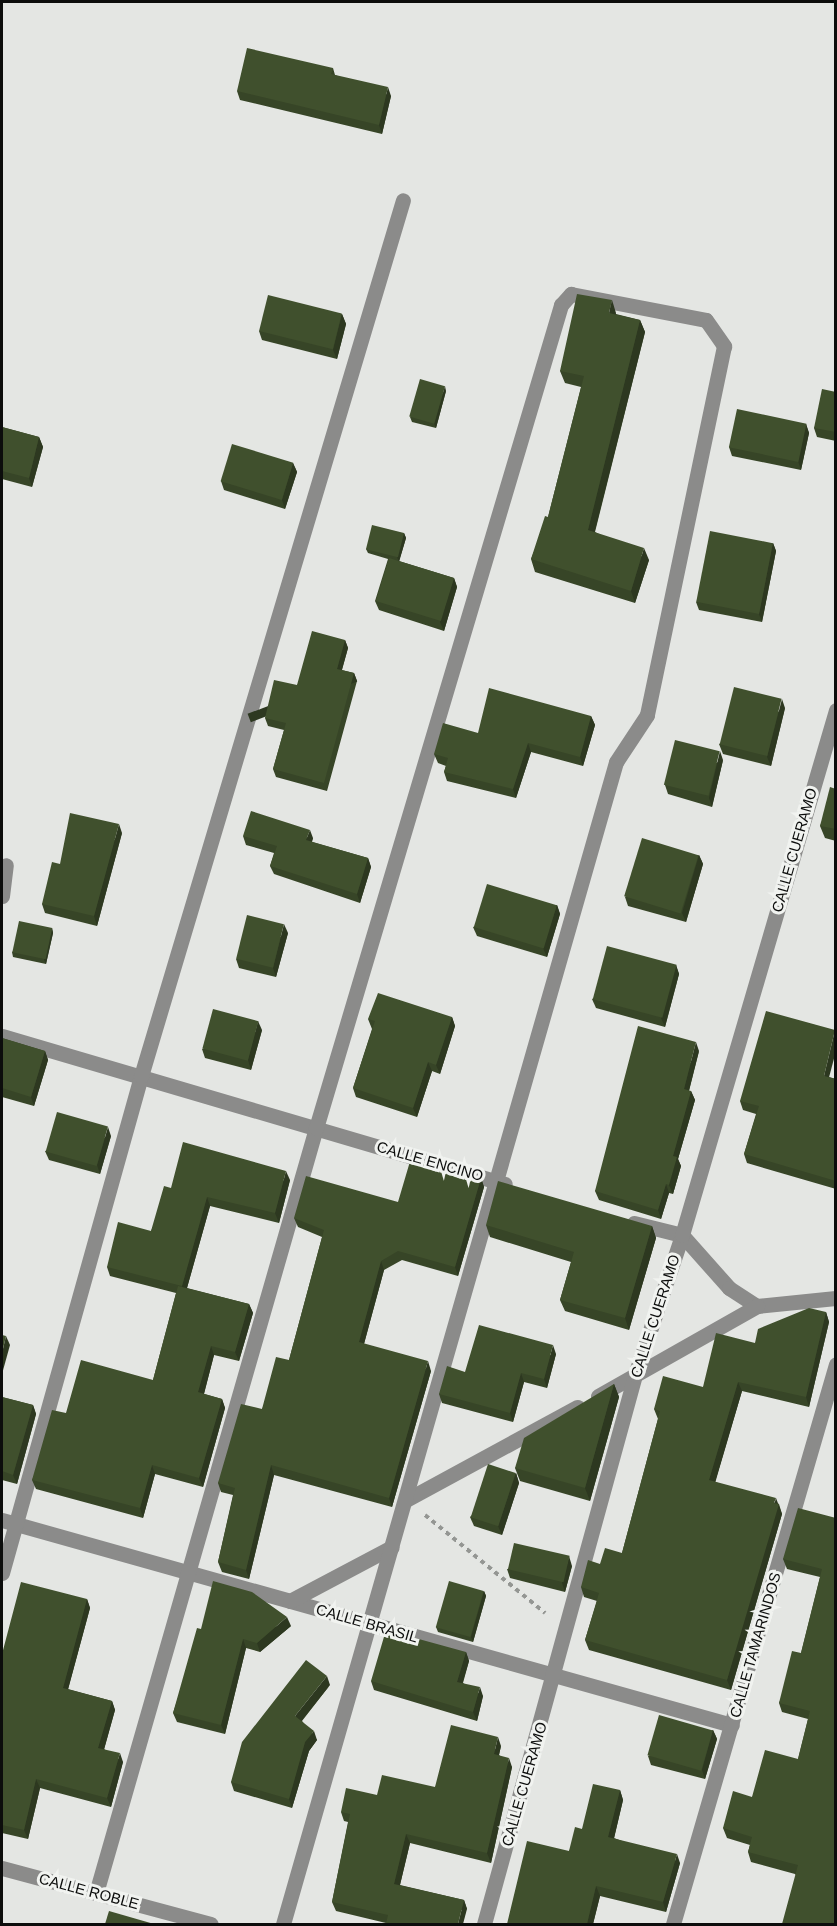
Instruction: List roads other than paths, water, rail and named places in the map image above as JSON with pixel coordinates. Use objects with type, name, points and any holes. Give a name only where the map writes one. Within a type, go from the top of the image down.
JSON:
[{"type":"street","points":[[2,1573],[8,1522],[403,200]]},
{"type":"street","points":[[96,1893],[316,1128],[561,305],[571,294],[706,320],[724,346],[647,715],[616,762],[283,1924]]},
{"type":"street","name":"CALLE CUERAMO","points":[[484,1924],[555,1676],[635,1376],[682,1235],[836,710]]},
{"type":"street","points":[[2,896],[6,865]]},
{"type":"street","name":"CALLE ENCINO","points":[[2,1036],[520,1188]]},
{"type":"street","points":[[621,1219],[682,1235],[729,1288],[757,1306]]},
{"type":"street","points":[[406,1500],[635,1376],[757,1306],[836,1298]]},
{"type":"street","name":"CALLE TAMARINDOS","points":[[674,1924],[836,1364]]},
{"type":"street","name":"CALLE BRASIL","points":[[8,1522],[732,1725]]},
{"type":"street","points":[[290,1601],[392,1546]]},
{"type":"street","name":"CALLE ROBLE","points":[[2,1868],[211,1924]]}]
